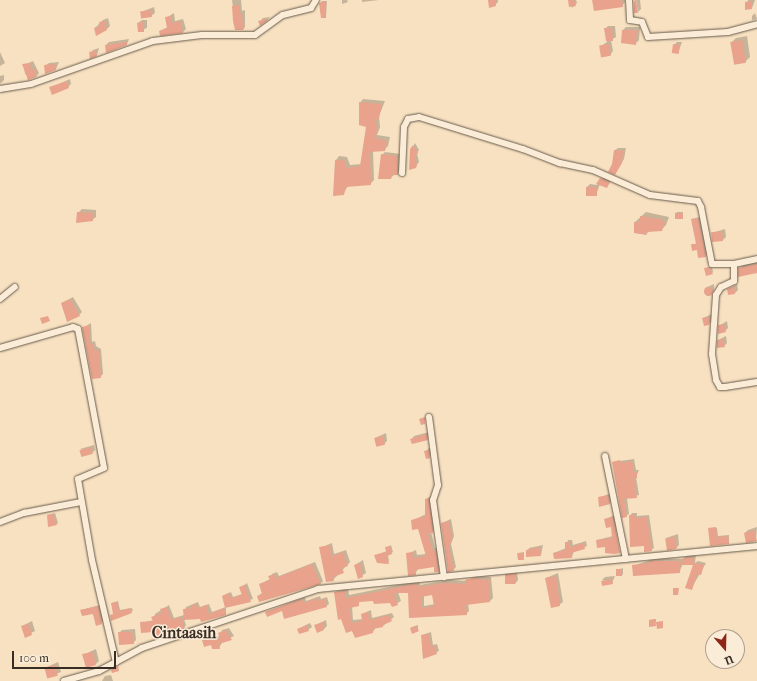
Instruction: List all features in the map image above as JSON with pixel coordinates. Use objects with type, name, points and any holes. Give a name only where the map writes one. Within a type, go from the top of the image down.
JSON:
[{"type":"street","points":[[0,89],[31,84],[153,42],[202,35],[255,35],[282,15],[311,8],[316,0]]},
{"type":"street","points":[[629,0],[630,20],[642,22],[648,37],[728,32],[757,24]]},
{"type":"street","points":[[402,173],[404,127],[408,119],[419,117],[523,149],[560,164],[593,170],[650,194],[698,201],[701,207],[712,264],[734,264],[757,259]]},
{"type":"street","points":[[734,264],[734,281],[721,286],[716,295],[712,354],[716,380],[720,387],[757,382]]},
{"type":"street","points":[[0,299],[15,287]]},
{"type":"street","points":[[0,348],[73,328],[78,329],[104,467],[102,470],[79,477],[81,502],[102,609],[116,662]]},
{"type":"street","points":[[428,417],[438,485],[433,500],[444,577]]},
{"type":"street","points":[[605,456],[626,559]]},
{"type":"street","points":[[0,522],[24,513],[81,502]]},
{"type":"street","points":[[64,681],[99,671],[142,648],[318,589],[757,546]]},
{"type":"building","points":[[488,0],[495,0],[496,6],[489,8]]},
{"type":"building","points":[[568,0],[574,0],[576,6],[569,7]]},
{"type":"building","points":[[592,0],[622,0],[623,7],[594,11]]},
{"type":"building","points":[[636,0],[638,13],[634,13],[634,1]]},
{"type":"building","points":[[326,1],[326,18],[321,18],[319,3]]},
{"type":"building","points":[[752,1],[752,9],[745,10],[745,2]]},
{"type":"building","points":[[239,5],[240,13],[242,13],[243,30],[235,30],[232,6]]},
{"type":"building","points":[[151,10],[152,17],[141,18],[140,12]]},
{"type":"building","points":[[171,16],[172,23],[180,21],[183,33],[160,36],[159,31],[167,28],[165,17]]},
{"type":"building","points":[[268,20],[260,26],[258,21]]},
{"type":"building","points":[[105,21],[107,30],[96,36],[94,28],[100,26],[99,22]]},
{"type":"building","points":[[144,22],[144,32],[138,32],[137,23]]},
{"type":"building","points":[[604,28],[612,28],[613,41],[606,41]]},
{"type":"building","points":[[622,30],[637,30],[636,45],[621,43]]},
{"type":"building","points":[[742,40],[746,63],[734,65],[730,42]]},
{"type":"building","points":[[127,42],[127,45],[106,53],[105,45]]},
{"type":"building","points":[[609,44],[611,56],[601,57],[599,46]]},
{"type":"building","points":[[673,44],[680,45],[679,54],[672,53]]},
{"type":"building","points":[[96,51],[97,56],[90,59],[89,52]]},
{"type":"building","points":[[30,63],[31,69],[34,68],[36,77],[28,80],[22,64]]},
{"type":"building","points":[[56,64],[56,70],[45,74],[44,65]]},
{"type":"building","points":[[67,81],[69,88],[52,95],[49,87]]},
{"type":"building","points":[[359,102],[382,104],[379,118],[376,120],[377,131],[375,138],[387,141],[385,151],[370,152],[371,185],[346,187],[344,195],[333,196],[335,160],[344,160],[347,168],[360,166],[366,127],[359,125]]},
{"type":"building","points":[[413,145],[418,153],[415,156],[417,165],[416,168],[409,170],[410,149]]},
{"type":"building","points":[[614,150],[623,151],[622,163],[615,175],[608,172],[612,164]]},
{"type":"building","points":[[381,154],[398,156],[398,175],[392,175],[391,179],[378,179]]},
{"type":"building","points":[[600,178],[610,182],[607,188],[596,184]]},
{"type":"building","points":[[586,187],[597,187],[597,196],[586,196]]},
{"type":"building","points":[[77,212],[93,213],[93,221],[76,223]]},
{"type":"building","points":[[675,213],[683,213],[683,219],[675,219]]},
{"type":"building","points":[[640,216],[660,219],[665,222],[662,231],[646,232],[647,235],[634,233],[634,222],[640,222]]},
{"type":"building","points":[[698,218],[706,257],[698,258],[697,250],[692,251],[691,244],[696,244],[691,219]]},
{"type":"building","points":[[722,231],[723,241],[712,242],[711,232]]},
{"type":"building","points":[[757,264],[757,273],[738,277],[738,268]]},
{"type":"building","points":[[709,267],[713,274],[706,276],[704,268]]},
{"type":"building","points":[[734,286],[735,294],[728,295],[727,289]]},
{"type":"building","points":[[706,287],[710,287],[712,291],[710,295],[706,295],[704,293],[704,289]]},
{"type":"building","points":[[70,299],[80,316],[67,322],[61,303]]},
{"type":"building","points":[[48,316],[50,321],[42,324],[40,318]]},
{"type":"building","points":[[709,317],[709,325],[704,326],[702,318]]},
{"type":"building","points":[[724,324],[726,332],[718,334],[718,325]]},
{"type":"building","points":[[89,325],[90,344],[93,343],[94,349],[99,351],[101,378],[92,379],[82,327]]},
{"type":"building","points":[[723,339],[725,347],[717,348],[717,340]]},
{"type":"building","points":[[425,417],[425,424],[421,425],[419,419]]},
{"type":"building","points":[[427,434],[428,440],[412,444],[410,439]]},
{"type":"building","points":[[383,436],[385,445],[376,447],[374,438]]},
{"type":"building","points":[[91,447],[93,454],[81,457],[79,450]]},
{"type":"building","points":[[429,450],[430,458],[426,459],[424,451]]},
{"type":"building","points":[[620,460],[621,463],[632,461],[634,472],[637,472],[637,478],[634,478],[637,498],[624,499],[627,517],[622,518],[612,462]]},
{"type":"building","points":[[608,495],[610,504],[599,507],[598,497]]},
{"type":"building","points":[[429,498],[433,533],[428,534],[433,551],[436,550],[439,572],[434,572],[434,567],[415,570],[416,575],[408,576],[406,553],[413,552],[414,558],[426,556],[418,529],[412,530],[411,520],[425,516],[425,499]]},
{"type":"building","points":[[53,514],[57,525],[48,527],[47,515]]},
{"type":"building","points":[[629,515],[635,515],[635,518],[647,517],[652,551],[644,552],[644,546],[630,547]]},
{"type":"building","points":[[613,517],[620,553],[614,554],[605,553],[605,547],[597,548],[596,540],[612,538],[611,527],[606,528],[604,519]]},
{"type":"building","points":[[449,521],[452,539],[449,547],[454,571],[448,572],[441,523]]},
{"type":"building","points":[[716,527],[717,537],[728,536],[729,544],[710,546],[708,528]]},
{"type":"building","points":[[754,530],[757,541],[746,543],[744,533]]},
{"type":"building","points":[[675,537],[677,549],[667,550],[665,539]]},
{"type":"building","points":[[565,542],[570,542],[570,547],[584,543],[585,549],[571,553],[572,558],[554,559],[553,553],[565,550]]},
{"type":"building","points":[[330,545],[332,556],[343,552],[348,566],[342,568],[344,573],[333,577],[334,581],[326,582],[319,547]]},
{"type":"building","points":[[390,546],[392,554],[387,556],[385,547]]},
{"type":"building","points":[[540,547],[541,556],[526,557],[526,550]]},
{"type":"building","points":[[386,552],[389,564],[377,563],[374,555]]},
{"type":"building","points":[[517,553],[523,553],[524,560],[518,560]]},
{"type":"building","points":[[694,557],[693,565],[682,565],[683,558]]},
{"type":"building","points":[[649,561],[681,561],[680,573],[633,576],[632,565],[649,563]]},
{"type":"building","points":[[360,563],[363,577],[358,579],[354,565]]},
{"type":"building","points":[[694,563],[704,565],[701,575],[697,574],[692,590],[685,588]]},
{"type":"building","points":[[312,564],[321,584],[259,602],[257,596],[262,594],[259,584],[270,580],[268,576],[275,574],[276,578]]},
{"type":"building","points":[[616,569],[622,569],[622,576],[616,576]]},
{"type":"building","points":[[505,574],[515,574],[515,584],[505,584]]},
{"type":"building","points":[[556,576],[560,606],[551,608],[545,578]]},
{"type":"building","points":[[473,578],[489,580],[490,602],[466,605],[467,615],[409,618],[408,593],[394,593],[398,605],[392,607],[390,603],[374,604],[373,601],[359,602],[359,606],[350,608],[351,623],[362,621],[361,614],[368,612],[370,620],[389,615],[392,621],[383,625],[383,627],[373,629],[373,633],[355,638],[352,631],[346,633],[341,619],[338,620],[334,592],[345,591],[346,598],[417,584],[417,587],[445,583],[466,584],[465,580]],"holes":[[[432,595],[434,606],[421,608],[421,597]]]},
{"type":"building","points":[[612,579],[613,584],[602,586],[601,581]]},
{"type":"building","points":[[245,585],[251,602],[225,608],[222,596],[229,593],[231,598],[242,595],[239,587]]},
{"type":"building","points":[[673,588],[679,588],[678,595],[673,595]]},
{"type":"building","points":[[318,598],[318,601],[325,599],[327,607],[284,619],[282,611],[267,617],[265,612],[302,599],[303,603]]},
{"type":"building","points":[[117,602],[119,611],[130,608],[132,613],[111,621],[110,615],[113,614],[111,603]]},
{"type":"building","points":[[196,604],[198,608],[206,605],[209,614],[224,608],[226,615],[201,622],[200,619],[184,620],[183,609],[191,608],[190,606]]},
{"type":"building","points":[[98,606],[102,624],[96,626],[93,614],[82,616],[80,610]]},
{"type":"building","points":[[167,607],[172,620],[181,617],[185,629],[156,638],[154,632],[141,633],[140,622],[153,621],[151,617],[162,613],[160,609]]},
{"type":"building","points":[[655,619],[656,626],[649,627],[649,620]]},
{"type":"building","points":[[663,621],[663,628],[657,629],[656,622]]},
{"type":"building","points":[[323,622],[324,630],[317,633],[314,625]]},
{"type":"building","points":[[29,624],[32,635],[25,638],[21,626]]},
{"type":"building","points":[[307,625],[309,631],[299,634],[297,629]]},
{"type":"building","points":[[416,626],[419,631],[412,634],[410,628]]},
{"type":"building","points":[[226,630],[232,640],[219,644],[220,649],[212,649],[211,645],[204,647],[202,640],[220,638],[218,633]]},
{"type":"building","points":[[118,632],[132,632],[134,644],[119,645]]},
{"type":"building","points":[[429,634],[431,647],[435,646],[437,654],[423,659],[421,635]]},
{"type":"building","points":[[93,652],[96,665],[86,668],[82,654]]},
{"type":"building","points":[[55,665],[58,676],[47,678],[44,668]]},
{"type":"building","points":[[118,666],[119,671],[112,673],[111,670]]},
{"type":"district","name":"Cintaasih","points":[[184,633]]}]
